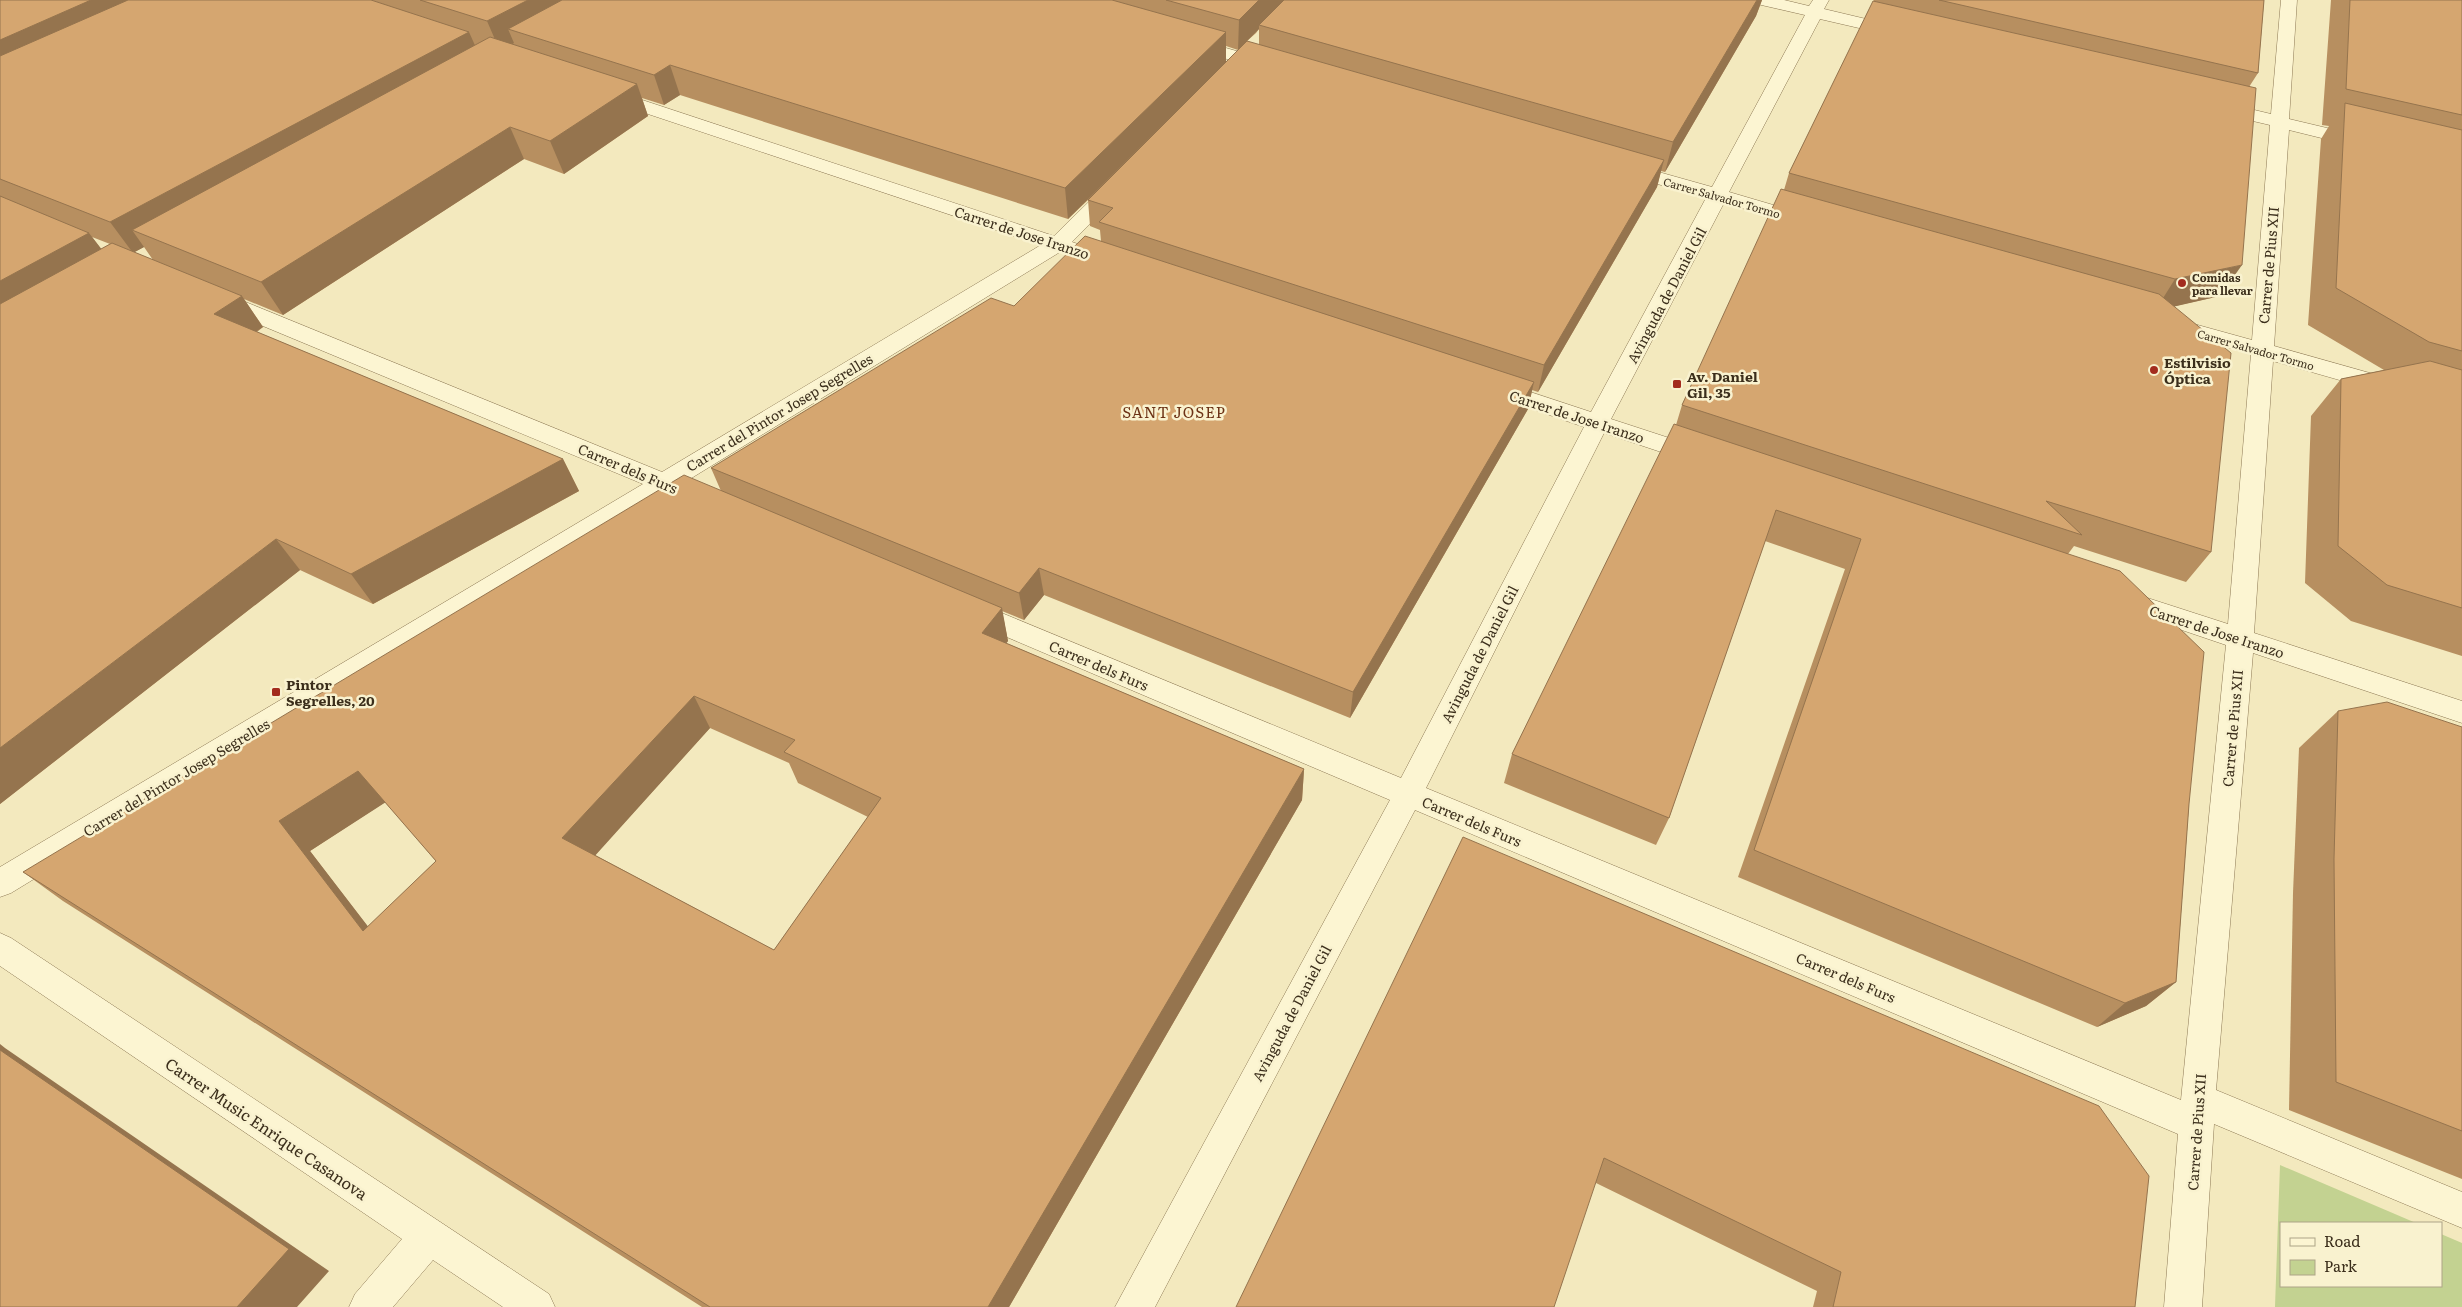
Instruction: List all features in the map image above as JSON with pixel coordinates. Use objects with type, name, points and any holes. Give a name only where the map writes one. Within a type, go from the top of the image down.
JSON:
[{"type":"street","points":[[1763,0],[1818,6],[1911,35]]},
{"type":"street","name":"Carrer de Pius XII","points":[[2183,1307],[2197,1112],[2240,640],[2289,0]]},
{"type":"street","name":"Avinguda de Daniel Gil","points":[[1134,1307],[1408,794],[1598,422],[1818,6]]},
{"type":"street","points":[[1170,37],[1283,70]]},
{"type":"street","name":"Carrer de Jose Iranzo","points":[[595,91],[1124,266]]},
{"type":"street","points":[[2202,104],[2376,145]]},
{"type":"street","name":"Carrer Salvador Tormo","points":[[1605,163],[1823,226]]},
{"type":"street","name":"Carrer del Pintor Josep Segrelles","points":[[0,883],[1058,244],[1127,176]]},
{"type":"street","name":"Carrer dels Furs","points":[[198,290],[727,509]]},
{"type":"street","name":"Carrer Salvador Tormo","points":[[2156,321],[2462,407]]},
{"type":"street","name":"Carrer de Jose Iranzo","points":[[1474,382],[1720,464]]},
{"type":"street","name":"Carrer de Jose Iranzo","points":[[2108,595],[2462,712]]},
{"type":"street","name":"Carrer dels Furs","points":[[948,602],[1408,794],[2197,1112],[2462,1210]]},
{"type":"street","name":"Carrer Music Enrique Casanova","points":[[0,948],[428,1237],[536,1307]]},
{"type":"street","points":[[368,1307],[428,1237]]},
{"type":"green space","points":[[2280,1165],[2414,1222],[2280,1222],[2280,1287],[2442,1287],[2442,1234],[2462,1243],[2462,1307],[2275,1307]]},
{"type":"building","points":[[0,0],[91,0],[0,40]]},
{"type":"building","points":[[128,0],[371,0],[469,32],[110,222],[0,179],[0,56]]},
{"type":"building","points":[[420,0],[528,0],[487,21]]},
{"type":"building","points":[[562,0],[1112,0],[1226,32],[1065,188],[670,65],[654,75],[508,29]]},
{"type":"building","points":[[1166,0],[1259,0],[1239,20]]},
{"type":"building","points":[[1284,0],[1757,0],[1673,142],[1259,25]]},
{"type":"building","points":[[1939,0],[2264,0],[2258,73]]},
{"type":"building","points":[[2350,0],[2462,0],[2462,115],[2346,89]]},
{"type":"building","points":[[1873,1],[2256,88],[2242,265],[2175,279],[1789,173]]},
{"type":"building","points":[[490,37],[637,84],[550,141],[510,127],[261,282],[132,230]]},
{"type":"building","points":[[1247,41],[1664,160],[1544,365],[1099,222],[1113,208],[1088,200]]},
{"type":"building","points":[[2345,103],[2462,130],[2462,351],[2429,342],[2336,288]]},
{"type":"building","points":[[1781,189],[2159,294],[2231,353],[2211,552],[2046,501],[2082,535],[1682,405]]},
{"type":"building","points":[[0,196],[89,233],[0,281]]},
{"type":"building","points":[[1085,236],[1534,382],[1353,692],[1039,568],[1019,593],[711,468],[991,298],[1014,306]]},
{"type":"building","points":[[112,243],[242,296],[214,314],[563,459],[351,574],[276,539],[0,748],[0,304]]},
{"type":"building","points":[[2430,361],[2462,370],[2462,608],[2387,585],[2338,546],[2341,379]]},
{"type":"building","points":[[1674,424],[2120,571],[2204,652],[2189,804],[2176,982],[2125,1003],[1754,850],[1861,539],[1776,510],[1669,818],[1512,754]]},
{"type":"building","points":[[684,475],[1002,608],[982,633],[1304,769],[988,1307],[710,1307],[23,872]],"holes":[[[694,696],[795,740],[784,752],[881,798],[774,950],[562,838]],[[358,771],[436,861],[363,931],[279,821]]]},
{"type":"building","points":[[2387,702],[2462,727],[2462,1131],[2336,1082],[2334,859],[2338,711]]},
{"type":"building","points":[[1463,837],[2099,1106],[2149,1176],[2135,1307],[1833,1307],[1841,1272],[1604,1158],[1554,1307],[1236,1307]]},
{"type":"building","points":[[0,1050],[289,1249],[237,1307],[0,1307]]},
{"type":"place","name":"Comidas para llevar","points":[[2182,283]]},
{"type":"place","name":"Estilvisio Óptica","points":[[2154,370]]},
{"type":"place","name":"Av. Daniel Gil, 35","points":[[1677,384]]},
{"type":"place","name":"Pintor Segrelles, 20","points":[[276,692]]},
{"type":"district","name":"SANT JOSEP","points":[[1174,411]]}]
